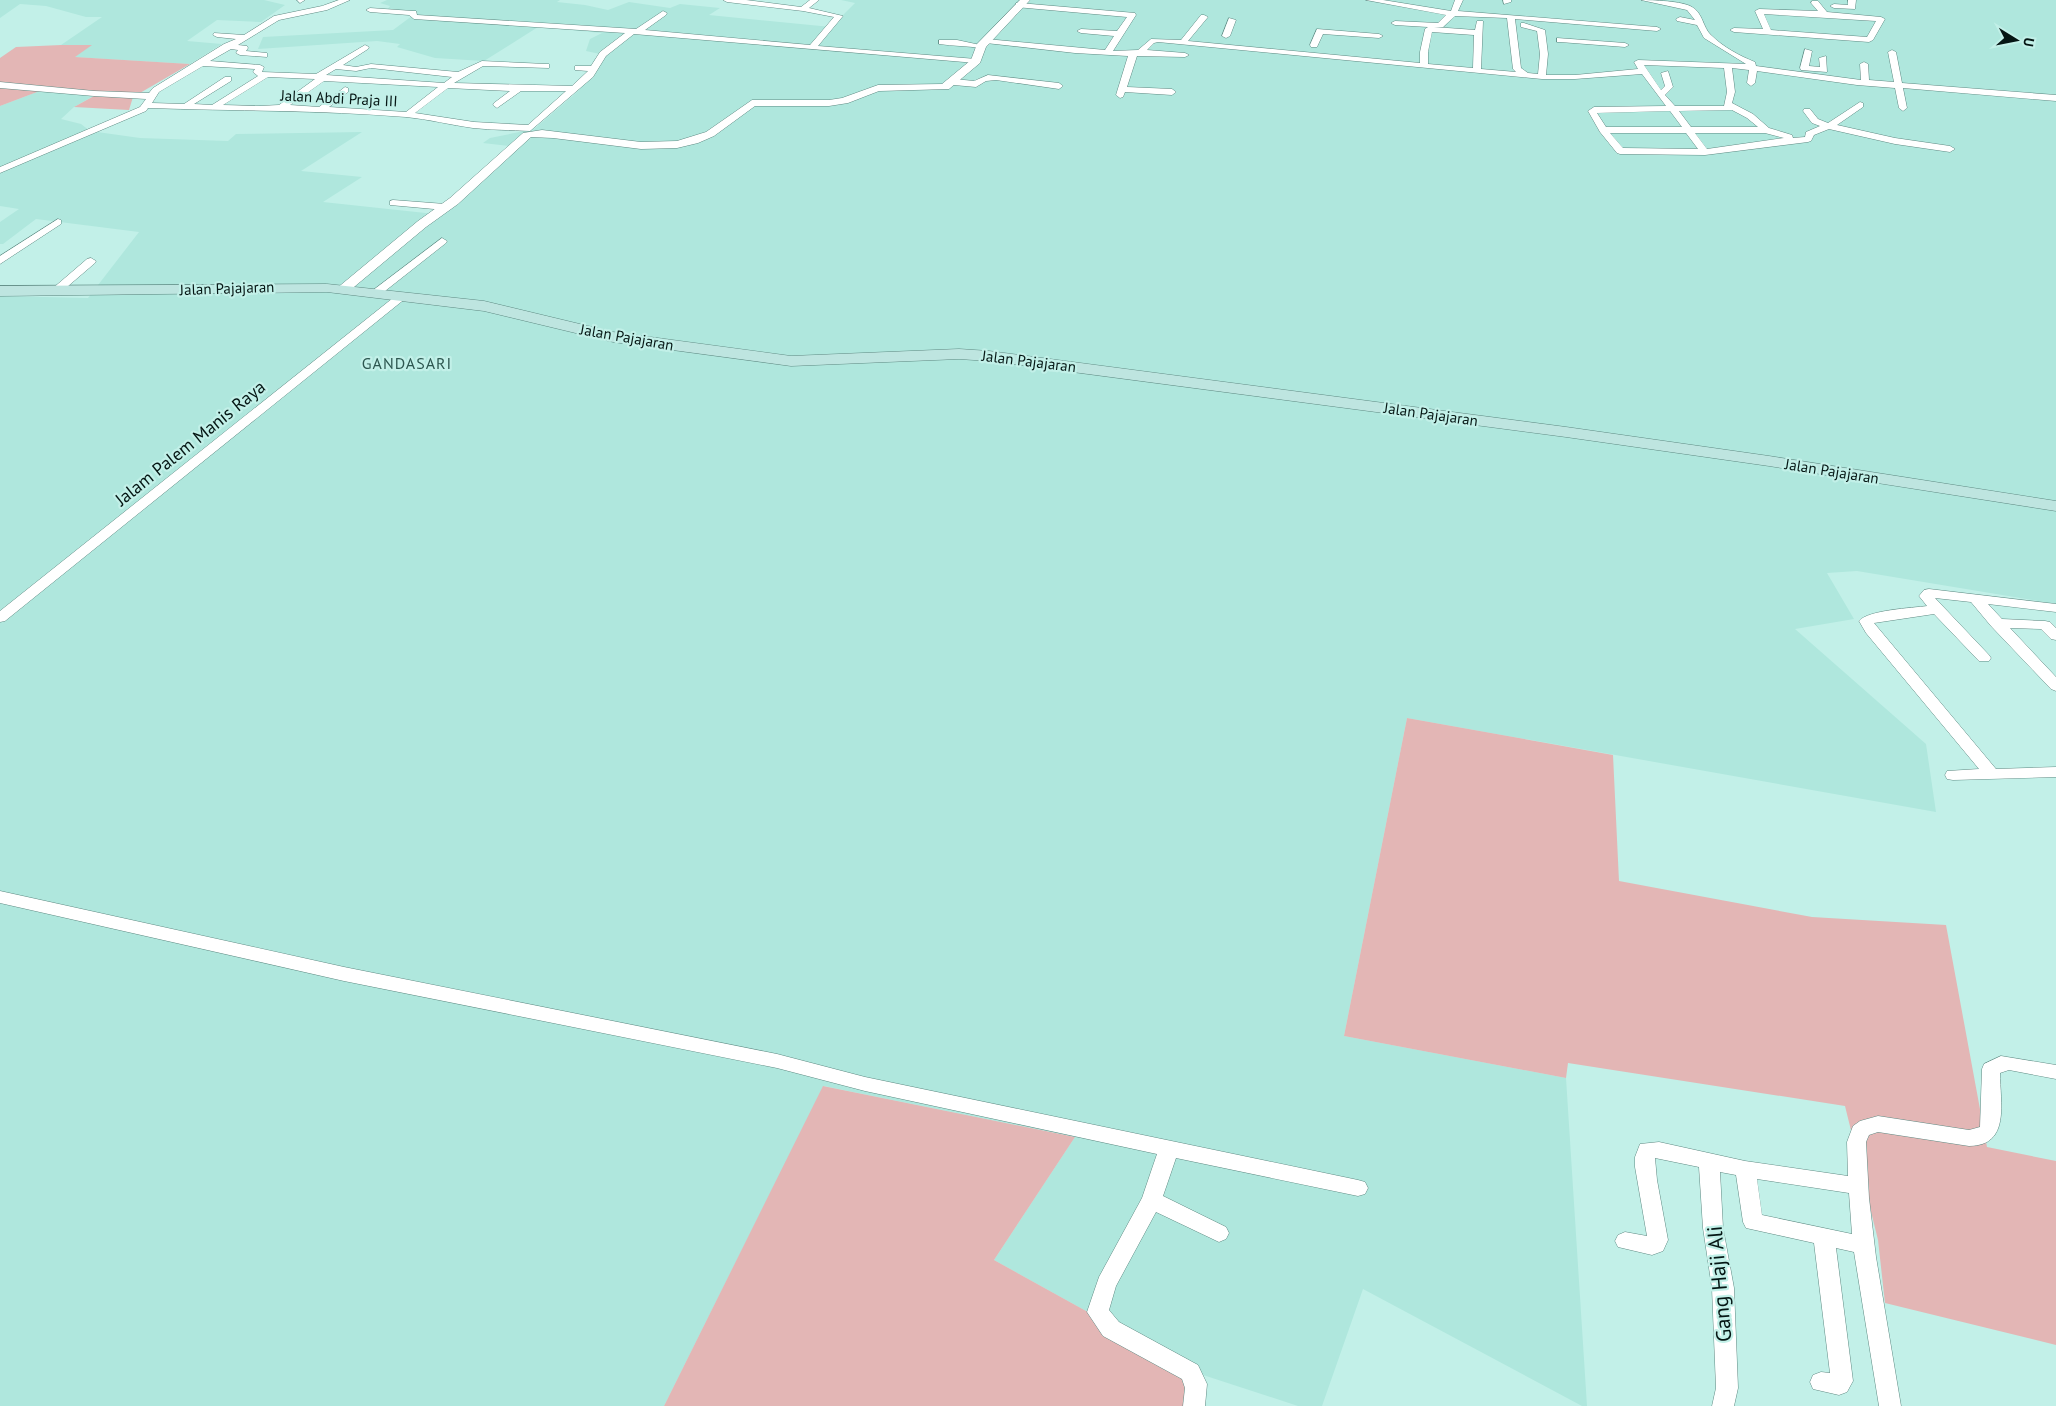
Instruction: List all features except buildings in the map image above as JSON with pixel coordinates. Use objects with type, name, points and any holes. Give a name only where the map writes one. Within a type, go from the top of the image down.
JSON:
[{"type":"main road","name":"Jalan Pajajaran","points":[[0,291],[297,286],[376,292],[501,309],[613,337],[758,357],[798,361],[959,354],[1022,360],[1566,432],[1769,461],[2056,506]]},
{"type":"street","points":[[0,170],[139,110],[156,90],[244,36],[284,16],[324,8],[346,0]]},
{"type":"street","points":[[385,0],[370,10],[413,13],[412,16],[417,17],[634,32],[976,61]]},
{"type":"street","points":[[727,0],[754,2],[839,16],[812,48]]},
{"type":"street","points":[[803,10],[815,0]]},
{"type":"street","points":[[1370,0],[1438,12],[1482,14],[1511,20],[1542,30],[1544,54],[1542,77]]},
{"type":"street","points":[[1395,23],[1438,26],[1454,12],[1459,0]]},
{"type":"street","points":[[1645,0],[1684,3],[1693,11],[1704,29]]},
{"type":"street","points":[[1825,14],[1815,3],[1852,7],[1852,0]]},
{"type":"street","points":[[742,9],[754,2]]},
{"type":"street","points":[[530,131],[637,145],[684,143],[710,134],[752,103],[838,102],[878,88],[940,88],[954,82],[976,61],[983,44],[1022,3],[1132,15],[1107,54]]},
{"type":"street","points":[[1734,30],[1869,40],[1881,19],[1759,11],[1768,20],[1768,32]]},
{"type":"street","points":[[343,289],[445,207],[530,131],[590,75],[603,54],[663,13]]},
{"type":"street","points":[[1477,70],[1478,35],[1482,14]]},
{"type":"street","points":[[1183,42],[1204,17]]},
{"type":"street","points":[[1680,19],[1704,29],[1739,58],[1763,69]]},
{"type":"street","points":[[1222,45],[1232,20]]},
{"type":"street","points":[[1511,20],[1657,29]]},
{"type":"street","points":[[1511,20],[1517,68],[1524,74]]},
{"type":"street","points":[[1588,42],[1591,24]]},
{"type":"street","points":[[1375,54],[1381,27]]},
{"type":"street","points":[[1629,27],[1631,54],[1660,95],[1673,109],[1705,152]]},
{"type":"street","points":[[1866,28],[1875,29]]},
{"type":"street","points":[[1424,66],[1424,50],[1429,29],[1478,35]]},
{"type":"street","points":[[1310,54],[1310,44],[1321,30],[1379,36]]},
{"type":"street","points":[[1075,51],[1084,33],[1120,34]]},
{"type":"street","points":[[217,35],[244,36]]},
{"type":"street","points":[[1456,36],[1478,35]]},
{"type":"street","points":[[1226,36],[1236,37]]},
{"type":"street","points":[[1172,92],[1122,92],[1137,53],[1154,40],[1310,54],[1375,54],[1424,66],[1542,77],[1575,78],[1643,71]]},
{"type":"street","points":[[1560,40],[1588,42],[1631,54],[1794,74],[2056,98]]},
{"type":"street","points":[[942,42],[1107,54],[1137,53],[1185,56]]},
{"type":"street","points":[[228,46],[242,47],[244,49],[240,53],[264,55]]},
{"type":"street","points":[[323,78],[320,76],[365,47]]},
{"type":"street","points":[[1804,68],[1808,51]]},
{"type":"street","points":[[1892,52],[1903,108]]},
{"type":"street","points":[[1794,74],[1796,68],[1824,70],[1823,58]]},
{"type":"street","points":[[408,115],[459,76],[488,62],[546,66]]},
{"type":"street","points":[[200,63],[260,67],[257,72],[268,74],[493,91],[504,88],[573,89]]},
{"type":"street","points":[[1864,64],[1865,82]]},
{"type":"street","points":[[1728,65],[1731,92],[1727,104],[1731,108]]},
{"type":"street","points":[[334,66],[356,69],[371,66],[426,70],[459,76]]},
{"type":"street","points":[[578,68],[594,69]]},
{"type":"street","points":[[1751,83],[1753,68]]},
{"type":"street","points":[[1660,95],[1669,87],[1665,73]]},
{"type":"street","points":[[214,107],[268,74]]},
{"type":"street","points":[[280,107],[323,78]]},
{"type":"street","points":[[954,82],[976,84],[983,78],[987,78],[1010,79],[1059,86]]},
{"type":"street","points":[[188,105],[228,79]]},
{"type":"street","points":[[493,91],[499,79]]},
{"type":"street","points":[[0,85],[116,96],[151,96]]},
{"type":"street","points":[[497,105],[519,88]]},
{"type":"street","points":[[321,109],[345,90]]},
{"type":"street","name":"Jalan Abdi Praja III","points":[[146,104],[260,109],[280,107],[408,115],[530,131]]},
{"type":"street","points":[[1766,130],[1750,116],[1731,108],[1594,110],[1593,114],[1620,151],[1705,152],[1808,139],[1809,134],[1848,115],[1860,105]]},
{"type":"street","points":[[1806,110],[1815,121],[1828,126],[1907,144],[1950,150]]},
{"type":"street","points":[[453,122],[466,114]]},
{"type":"street","points":[[1603,130],[1766,130],[1789,137],[1788,142]]},
{"type":"street","points":[[393,204],[445,207]]},
{"type":"street","points":[[0,262],[58,222]]},
{"type":"street","points":[[0,251],[12,244],[30,240]]},
{"type":"street","points":[[376,292],[442,241]]},
{"type":"street","points":[[56,291],[91,262]]},
{"type":"street","name":"Jalam Palem Manis Raya","points":[[0,618],[402,296]]},
{"type":"street","points":[[1984,658],[1926,595],[1935,594],[2056,608]]},
{"type":"street","points":[[1976,599],[1996,623],[2056,686]]},
{"type":"street","points":[[1937,609],[1874,618],[1866,621],[1871,630],[1991,773]]},
{"type":"street","points":[[1996,623],[2045,625],[2056,636]]},
{"type":"street","points":[[1952,775],[2056,772]]},
{"type":"street","points":[[0,897],[344,974],[777,1061],[865,1084],[1358,1188]]},
{"type":"street","points":[[1890,1406],[1865,1245],[1858,1186],[1857,1140],[1859,1132],[1867,1126],[1878,1124],[1978,1138],[1987,1133],[1990,1127],[1991,1069],[2001,1063],[2008,1063],[2056,1072]]},
{"type":"street","points":[[1169,1148],[1152,1200],[1106,1284],[1098,1312],[1111,1329],[1190,1372],[1195,1379],[1198,1391],[1194,1406]]},
{"type":"street","points":[[1625,1241],[1652,1246],[1656,1245],[1658,1240],[1645,1178],[1644,1155],[1647,1150],[1659,1150],[1745,1169],[1858,1186]]},
{"type":"street","name":"Gang Haji Ali","points":[[1709,1161],[1714,1228],[1723,1288],[1727,1388],[1723,1406]]},
{"type":"street","points":[[1745,1169],[1753,1222],[1865,1245]]},
{"type":"street","points":[[1152,1200],[1219,1233]]},
{"type":"street","points":[[1821,1382],[1840,1384],[1842,1382],[1824,1238]]},
{"type":"shaded area","points":[[0,0],[264,0],[285,5],[261,22],[217,20],[187,41],[222,44],[190,64],[74,57],[91,45],[61,45],[102,17],[86,17],[46,6],[20,4],[0,18]]},
{"type":"shaded area","points":[[387,0],[560,0],[557,2],[608,10],[629,2],[670,8],[680,4],[720,8],[709,15],[831,27],[855,3],[841,0],[2056,0],[2056,604],[1857,571],[1827,573],[1854,619],[1795,629],[1926,744],[1936,812],[1407,718],[1344,1036],[1566,1078],[1587,1406],[1582,1406],[1363,1289],[1322,1406],[1298,1406],[1200,1374],[994,1260],[1075,1137],[824,1086],[664,1406],[0,1406],[0,296],[88,298],[139,232],[36,219],[3,244],[0,244],[0,222],[19,209],[0,206],[0,106],[45,89],[95,95],[74,107],[61,119],[81,124],[90,131],[140,138],[228,141],[236,134],[362,132],[301,171],[362,177],[323,202],[435,214],[509,146],[483,143],[490,138],[534,129],[576,93],[594,72],[593,61],[600,54],[586,51],[590,39],[602,33],[538,27],[484,61],[435,58],[397,47],[400,44],[377,41],[258,49],[263,37],[393,30],[416,13],[387,10],[390,6],[380,3]]},
{"type":"shaded area","points":[[92,45],[75,57],[190,64],[133,97],[129,110],[74,107],[94,96],[45,89],[0,106],[0,58],[16,47]]},
{"type":"shaded area","points":[[1407,718],[1613,755],[1619,881],[1812,917],[1946,925],[1987,1147],[2056,1161],[2056,1345],[1885,1303],[1878,1240],[1845,1106],[1568,1063],[1566,1078],[1344,1036]]},
{"type":"shaded area","points":[[823,1086],[1075,1137],[994,1260],[1200,1374],[1184,1406],[664,1406]]},
{"type":"district","name":"GANDASARI","points":[[407,363]]}]
